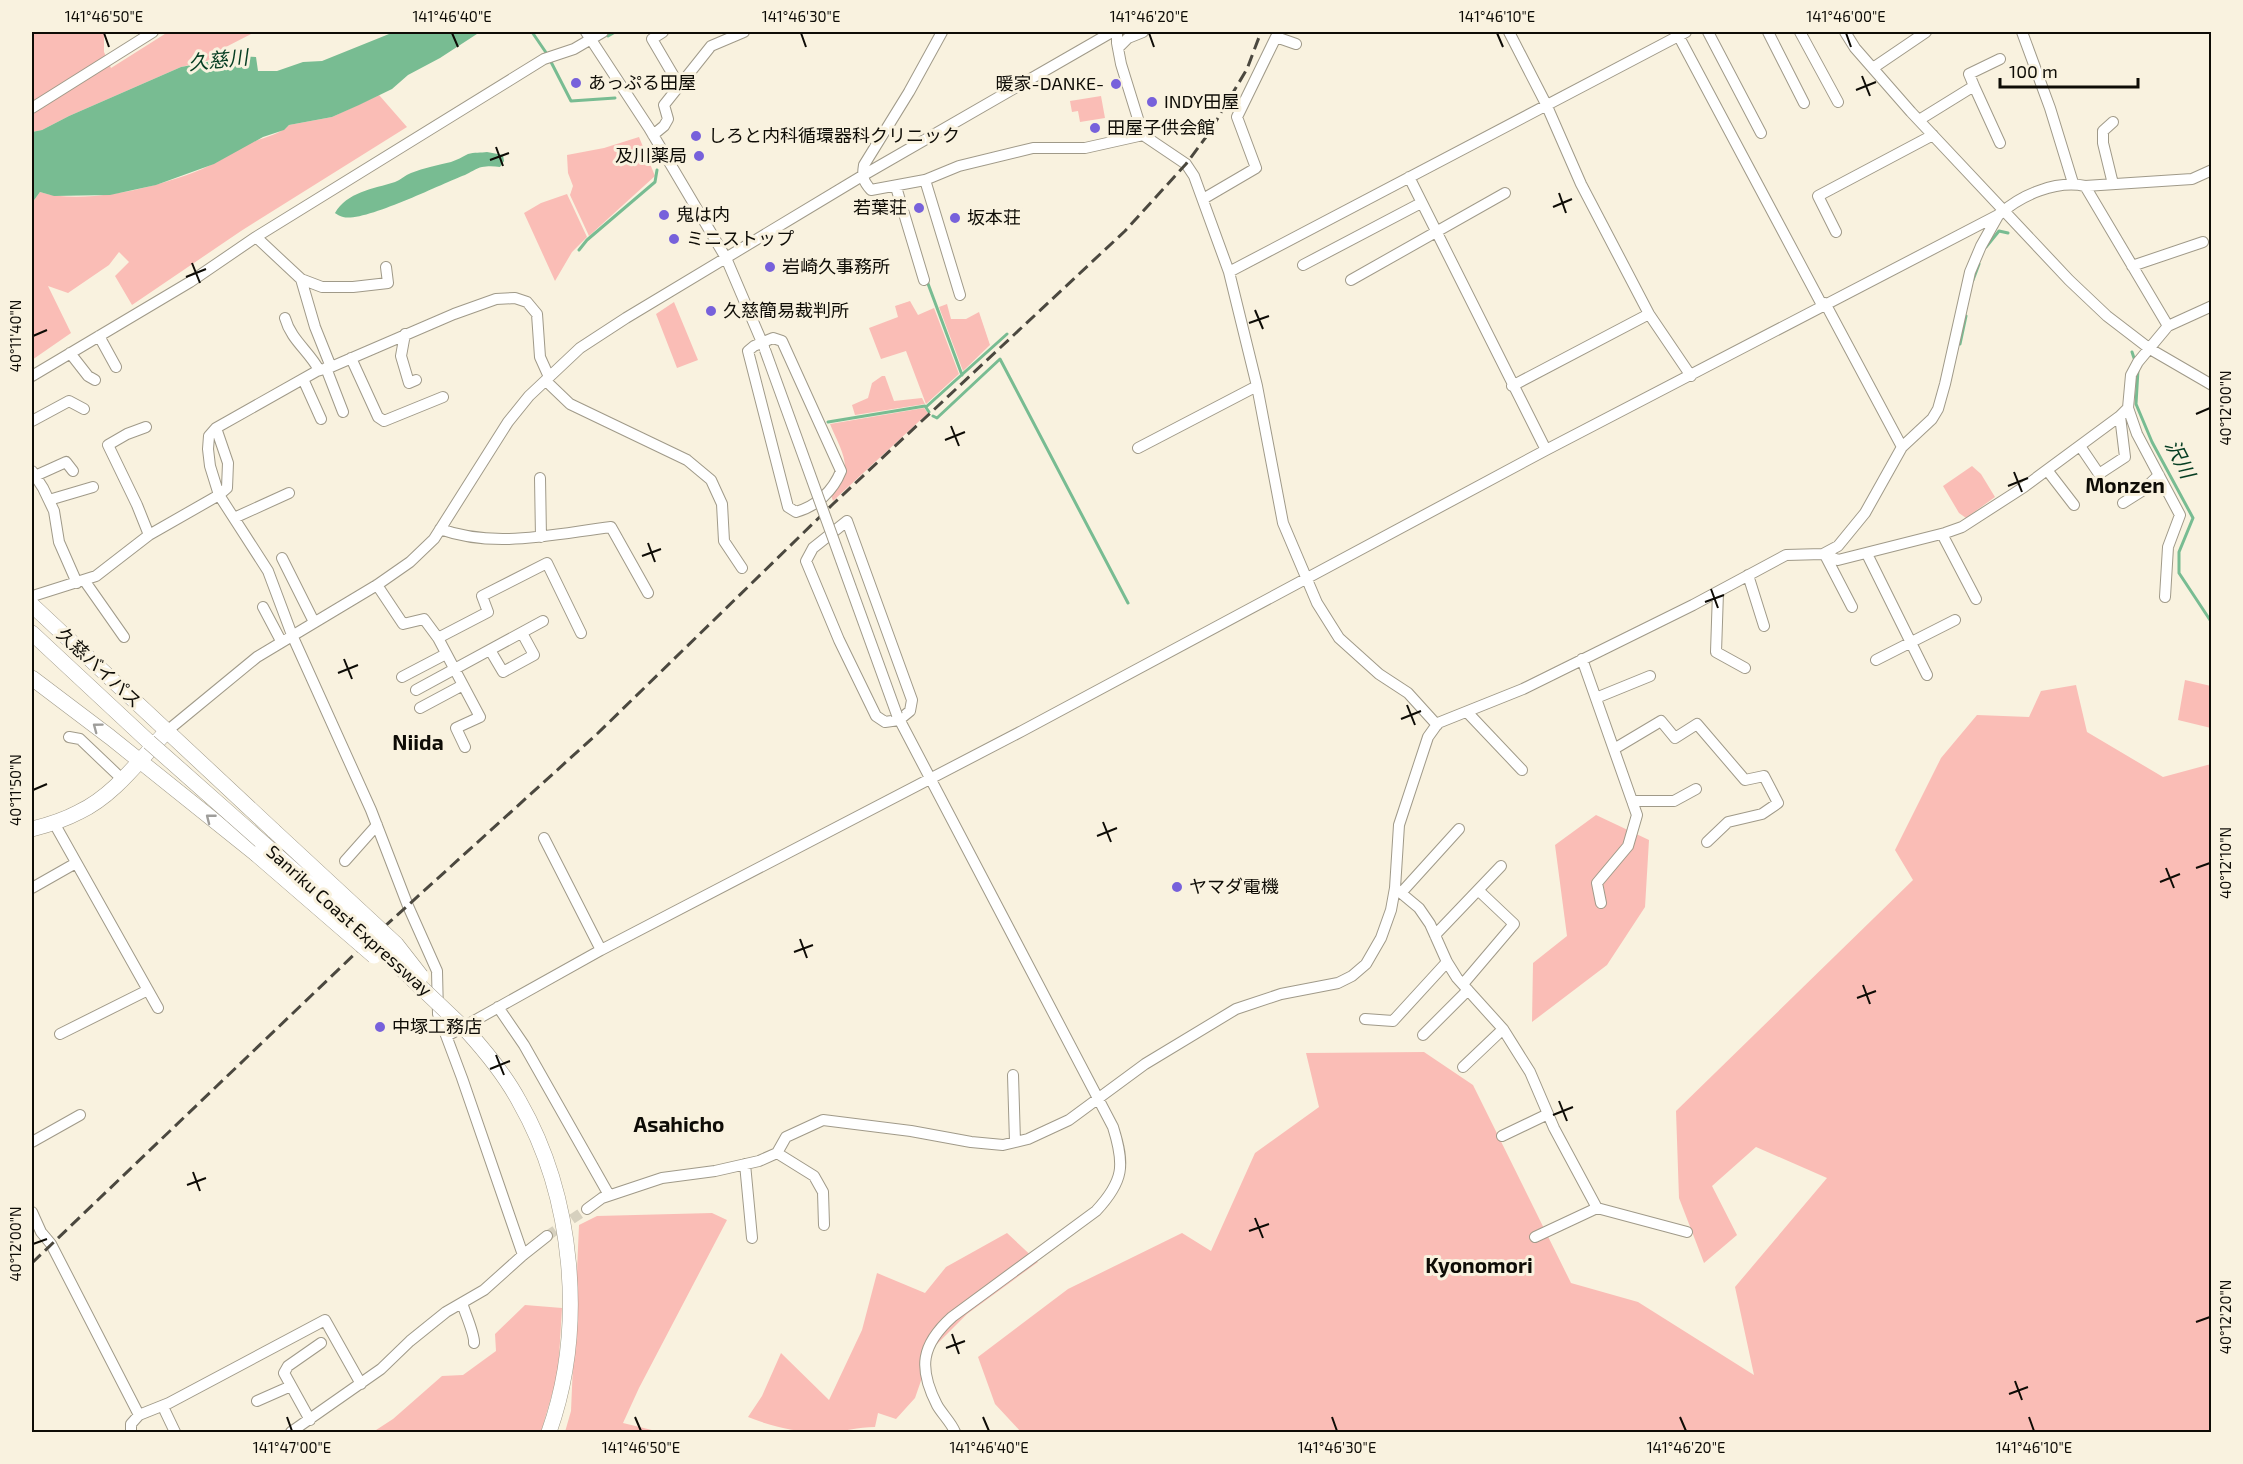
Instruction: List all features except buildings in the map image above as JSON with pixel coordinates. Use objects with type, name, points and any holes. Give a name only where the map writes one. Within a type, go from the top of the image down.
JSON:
[{"type":"highway","name":"久慈バイパス","points":[[34,600],[167,731],[396,944],[467,1031]]},
{"type":"highway","name":"Sanriku Coast Expressway","points":[[32,633],[40,646],[351,921],[467,1031],[508,1082],[540,1144],[566,1241],[571,1318],[561,1388],[549,1432]]},
{"type":"highway","points":[[32,669],[55,696]]},
{"type":"highway","points":[[32,678],[256,854],[418,993],[467,1031]]},
{"type":"highway","points":[[32,829],[54,823],[91,805],[123,780],[167,731]]},
{"type":"street","points":[[32,108],[153,32]]},
{"type":"street","points":[[32,376],[190,282],[256,237],[544,59],[574,50],[589,35],[603,32]]},
{"type":"street","points":[[663,32],[652,39],[679,85]]},
{"type":"street","points":[[653,135],[664,126],[668,119],[664,105],[711,46],[744,32]]},
{"type":"street","points":[[942,32],[909,92],[864,165],[862,176],[864,183],[871,190],[925,180],[959,166],[1033,148],[1085,148],[1143,135]]},
{"type":"street","points":[[167,731],[250,663],[281,641],[377,585],[410,562],[434,538],[508,422],[529,396],[580,348],[862,176],[1112,32]]},
{"type":"street","points":[[1117,32],[1118,48],[1143,135],[1186,164],[1194,176],[1229,272],[1257,386],[1283,523],[1317,603],[1339,638],[1379,674],[1408,693],[1437,725]]},
{"type":"street","points":[[1118,48],[1128,38],[1143,32]]},
{"type":"street","points":[[1509,32],[1546,104],[1581,184],[1649,314],[1691,375]]},
{"type":"street","points":[[1708,32],[1761,133]]},
{"type":"street","points":[[1768,32],[1804,104]]},
{"type":"street","points":[[1800,32],[1838,102]]},
{"type":"street","points":[[1845,32],[1855,48],[1919,120],[2002,211],[2076,287],[2150,349],[2211,385]]},
{"type":"street","points":[[1873,68],[1926,32]]},
{"type":"street","points":[[2022,32],[2079,184],[2168,326]]},
{"type":"street","points":[[1229,272],[1682,33],[1823,304],[1902,447]]},
{"type":"street","points":[[589,35],[653,135],[726,258],[764,346],[898,718],[1113,1127],[1120,1150],[1121,1166],[1117,1180],[1107,1199],[1096,1211],[951,1317],[935,1332],[924,1368],[928,1386],[938,1407],[955,1432]]},
{"type":"street","points":[[1203,199],[1256,168],[1237,117],[1276,37],[1296,44]]},
{"type":"street","points":[[2000,59],[1969,74],[2000,143]]},
{"type":"street","points":[[1919,120],[1974,86]]},
{"type":"street","points":[[2113,122],[2103,131],[2103,143],[2113,184]]},
{"type":"street","points":[[1836,232],[1818,196],[1933,135]]},
{"type":"street","points":[[447,1036],[601,950],[930,779],[1546,450],[2035,193],[2054,186],[2193,179],[2211,170]]},
{"type":"street","points":[[1409,177],[1546,450]]},
{"type":"street","points":[[925,180],[960,295]]},
{"type":"street","points":[[896,187],[924,280]]},
{"type":"street","points":[[1351,280],[1505,193]]},
{"type":"street","points":[[1303,265],[1421,203]]},
{"type":"street","points":[[1824,554],[1838,546],[1865,513],[1902,447],[1932,419],[1938,409],[1946,384],[1970,272],[1981,246],[2002,211]]},
{"type":"street","points":[[256,237],[301,279],[322,287],[388,284],[386,267]]},
{"type":"street","points":[[2132,266],[2203,242]]},
{"type":"street","points":[[301,279],[326,368],[343,412]]},
{"type":"street","points":[[523,1255],[438,1014],[437,971],[408,906],[377,825],[292,634],[268,571],[219,495],[210,466],[209,436],[216,428],[326,368],[496,299],[515,298],[527,302],[537,314],[540,357],[547,379],[570,404],[687,460],[711,480],[722,504],[724,541],[742,568]]},
{"type":"street","points":[[2080,446],[2099,474],[2125,457],[2124,412],[2131,375],[2138,362],[2168,326],[2211,306]]},
{"type":"street","points":[[1512,386],[1649,314]]},
{"type":"street","points":[[285,318],[299,345],[326,368]]},
{"type":"street","points":[[405,334],[401,356],[409,383],[416,380]]},
{"type":"street","points":[[99,336],[116,367]]},
{"type":"street","points":[[773,338],[783,341],[841,471],[836,484],[826,495],[809,508],[796,512],[788,507],[748,351],[764,346],[773,338]]},
{"type":"street","points":[[70,353],[88,376],[95,380]]},
{"type":"street","points":[[351,358],[378,417],[384,421],[443,397]]},
{"type":"street","points":[[303,379],[321,419]]},
{"type":"street","points":[[1138,448],[1257,386]]},
{"type":"street","points":[[32,421],[69,401],[84,409]]},
{"type":"street","points":[[587,1209],[609,1195],[662,1178],[715,1171],[759,1161],[777,1153],[786,1137],[823,1120],[911,1131],[971,1142],[1003,1145],[1015,1142],[1053,1129],[1145,1064],[1236,1009],[1281,994],[1338,983],[1352,976],[1366,964],[1381,938],[1398,890],[1399,825],[1428,737],[1437,725],[1523,689],[1786,555],[1824,554],[1838,560],[1962,527],[2047,470],[2124,412]]},
{"type":"street","points":[[2124,412],[2180,515],[2168,547],[2165,597]]},
{"type":"street","points":[[146,427],[127,434],[108,445],[149,535]]},
{"type":"street","points":[[34,600],[96,576],[149,535],[219,495],[227,488],[228,463],[216,428]]},
{"type":"street","points":[[73,471],[66,462],[33,473],[54,511],[59,542],[81,581],[124,637]]},
{"type":"street","points":[[2047,470],[2073,505]]},
{"type":"street","points":[[2123,503],[2142,491],[2159,475]]},
{"type":"street","points":[[540,478],[541,537]]},
{"type":"street","points":[[49,500],[93,487]]},
{"type":"street","points":[[234,518],[289,493]]},
{"type":"street","points":[[847,521],[912,700],[910,711],[898,718],[885,722],[876,716],[838,640],[806,561],[813,548],[847,521]]},
{"type":"street","points":[[440,529],[504,540],[611,527],[648,592]]},
{"type":"street","points":[[1942,534],[1976,599]]},
{"type":"street","points":[[1824,554],[1852,607]]},
{"type":"street","points":[[1867,554],[1927,675]]},
{"type":"street","points":[[282,558],[314,622]]},
{"type":"street","points":[[438,638],[488,612],[482,596],[547,563],[581,633]]},
{"type":"street","points":[[1748,576],[1764,626]]},
{"type":"street","points":[[377,585],[403,624],[424,619],[438,638],[480,717],[456,728],[465,747]]},
{"type":"street","points":[[1718,591],[1716,652],[1745,668]]},
{"type":"street","points":[[263,607],[281,641]]},
{"type":"street","points":[[1876,660],[1955,620]]},
{"type":"street","points":[[416,690],[543,621]]},
{"type":"street","points":[[490,650],[503,672],[534,655],[522,633]]},
{"type":"street","points":[[402,677],[446,654]]},
{"type":"street","points":[[1582,659],[1637,815],[1628,846],[1598,883],[1601,903]]},
{"type":"street","points":[[1596,698],[1650,676]]},
{"type":"street","points":[[420,708],[463,685]]},
{"type":"street","points":[[1467,712],[1522,770]]},
{"type":"street","points":[[1614,749],[1661,721],[1675,738],[1697,724],[1745,780],[1764,776],[1778,803],[1762,814],[1728,822],[1707,842]]},
{"type":"street","points":[[69,737],[80,739],[123,780]]},
{"type":"street","points":[[1632,801],[1674,801],[1695,789]]},
{"type":"street","points":[[54,823],[158,1008]]},
{"type":"street","points":[[345,861],[377,825]]},
{"type":"street","points":[[1398,890],[1459,829]]},
{"type":"street","points":[[544,838],[601,950]]},
{"type":"street","points":[[32,888],[76,863]]},
{"type":"street","points":[[1435,934],[1501,866]]},
{"type":"street","points":[[1398,890],[1419,908],[1435,934],[1447,962],[1465,987],[1503,1029],[1530,1072],[1548,1114],[1597,1208]]},
{"type":"street","points":[[1424,1035],[1514,924],[1478,890]]},
{"type":"street","points":[[1365,1019],[1393,1021],[1447,962]]},
{"type":"street","points":[[60,1034],[148,990]]},
{"type":"street","points":[[498,1007],[524,1045],[609,1195]]},
{"type":"street","points":[[1463,1066],[1503,1029]]},
{"type":"street","points":[[1013,1075],[1015,1142]]},
{"type":"street","points":[[1502,1136],[1548,1114]]},
{"type":"street","points":[[32,1142],[80,1115]]},
{"type":"street","points":[[777,1153],[814,1176],[823,1192],[824,1225]]},
{"type":"street","points":[[745,1164],[752,1238]]},
{"type":"street","points":[[1535,1237],[1597,1208],[1687,1232]]},
{"type":"street","points":[[32,1212],[41,1232],[51,1244],[139,1415]]},
{"type":"street","points":[[291,1432],[362,1384],[446,1312],[484,1290],[547,1236]]},
{"type":"street","points":[[462,1303],[466,1321],[475,1337],[474,1343]]},
{"type":"street","points":[[131,1432],[131,1424],[139,1415],[169,1403],[326,1320],[362,1384]]},
{"type":"street","points":[[310,1420],[284,1373],[288,1366],[321,1343]]},
{"type":"street","points":[[257,1401],[291,1386]]},
{"type":"street","points":[[165,1411],[175,1432]]},
{"type":"shaded area","points":[[32,32],[104,32],[104,52],[111,68],[168,32],[255,32],[220,50],[210,60],[181,67],[42,130],[32,132]]},
{"type":"shaded area","points":[[379,95],[407,127],[241,231],[132,305],[115,276],[129,262],[119,252],[109,265],[68,293],[48,286],[71,333],[32,360],[32,203],[40,192],[81,197],[105,195],[154,185],[197,171],[289,125],[332,117]]},
{"type":"shaded area","points":[[1101,96],[1105,118],[1080,122],[1078,111],[1072,112],[1070,101]]},
{"type":"shaded area","points":[[639,137],[655,176],[589,236],[570,195],[573,186],[568,173],[567,155],[604,148]]},
{"type":"shaded area","points":[[567,194],[587,237],[572,252],[555,281],[524,213],[541,203]]},
{"type":"shaded area","points":[[910,301],[918,315],[934,308],[959,374],[926,404],[906,351],[881,359],[869,328],[898,317],[895,306]]},
{"type":"shaded area","points":[[674,302],[698,360],[677,368],[656,314]]},
{"type":"shaded area","points":[[947,304],[951,319],[966,319],[979,312],[990,345],[963,371],[939,307]]},
{"type":"shaded area","points":[[885,376],[894,401],[922,398],[925,404],[855,415],[852,405],[868,398],[872,383]]},
{"type":"shaded area","points":[[924,408],[928,413],[833,501],[831,495],[839,486],[845,469],[842,452],[830,424]]},
{"type":"shaded area","points":[[1972,466],[1981,474],[1995,497],[1966,518],[1959,513],[1943,486]]},
{"type":"shaded area","points":[[2185,680],[2211,686],[2211,728],[2178,720]]},
{"type":"shaded area","points":[[2076,685],[2087,732],[2163,777],[2211,764],[2211,1432],[1021,1432],[995,1404],[978,1357],[1068,1289],[1182,1233],[1211,1251],[1255,1153],[1319,1107],[1306,1053],[1424,1052],[1473,1085],[1571,1283],[1638,1302],[1754,1375],[1735,1287],[1827,1178],[1756,1147],[1712,1186],[1737,1235],[1704,1263],[1679,1198],[1676,1111],[1913,880],[1895,850],[1941,758],[1977,715],[2029,717],[2041,691]]},
{"type":"shaded area","points":[[1596,815],[1649,840],[1645,907],[1607,965],[1532,1022],[1533,963],[1567,936],[1555,845]]},
{"type":"shaded area","points":[[712,1213],[727,1220],[623,1423],[660,1432],[565,1432],[571,1411],[579,1225],[597,1216]]},
{"type":"shaded area","points":[[1007,1233],[1038,1262],[967,1314],[932,1349],[915,1398],[896,1419],[878,1413],[875,1427],[822,1432],[785,1428],[748,1417],[762,1396],[781,1353],[829,1400],[862,1330],[877,1273],[925,1293],[946,1267]]},
{"type":"shaded area","points":[[525,1305],[562,1308],[558,1374],[541,1432],[373,1432],[393,1419],[442,1376],[463,1375],[496,1351],[495,1334]]},
{"type":"water","name":"久慈川","points":[[394,32],[480,32],[440,58],[408,75],[392,89],[332,117],[289,125],[284,130],[263,137],[214,164],[156,185],[110,195],[54,196],[40,192],[32,203],[32,132],[42,130],[181,67],[238,56],[256,57],[258,71],[277,71],[303,62],[322,61]]},
{"type":"water","points":[[487,152],[503,155],[504,161],[500,167],[480,168],[402,202],[367,214],[343,217],[335,213],[346,200],[361,192],[395,182],[416,171],[451,162],[468,154]]},
{"type":"waterway","points":[[532,32],[547,54]]},
{"type":"waterway","points":[[608,36],[615,32]]},
{"type":"waterway","points":[[550,60],[571,101],[615,98]]},
{"type":"waterway","points":[[579,250],[587,240],[655,182],[657,170]]},
{"type":"waterway","name":"沢川","points":[[1986,247],[1999,231],[2008,233]]},
{"type":"waterway","name":"沢川","points":[[1973,280],[1979,264]]},
{"type":"waterway","points":[[927,281],[962,375]]},
{"type":"waterway","name":"沢川","points":[[1960,344],[1966,316]]},
{"type":"waterway","points":[[926,407],[1007,334]]},
{"type":"waterway","name":"沢川","points":[[2132,352],[2134,358]]},
{"type":"waterway","points":[[933,416],[937,418],[1000,359],[1128,603]]},
{"type":"waterway","name":"沢川","points":[[2138,370],[2136,404],[2152,442],[2193,518],[2179,552],[2179,573],[2212,623]]},
{"type":"waterway","points":[[828,422],[925,406],[929,412]]},
{"type":"tunnel","points":[[547,1236],[587,1209]]},
{"type":"railway","points":[[32,1263],[362,947],[598,733],[833,504],[1125,231],[1186,164],[1209,133],[1247,69],[1261,32]]},
{"type":"place","name":"あっぷる田屋","points":[[576,83]]},
{"type":"place","name":"暖家-DANKE-","points":[[1116,84]]},
{"type":"place","name":"INDY田屋","points":[[1152,102]]},
{"type":"place","name":"田屋子供会館","points":[[1095,128]]},
{"type":"place","name":"しろと内科循環器科クリニック","points":[[696,136]]},
{"type":"place","name":"及川薬局","points":[[699,156]]},
{"type":"place","name":"若葉荘","points":[[919,208]]},
{"type":"place","name":"鬼は内","points":[[664,215]]},
{"type":"place","name":"坂本荘","points":[[955,218]]},
{"type":"place","name":"ミニストップ","points":[[674,239]]},
{"type":"place","name":"岩崎久事務所","points":[[770,267]]},
{"type":"place","name":"久慈簡易裁判所","points":[[711,311]]},
{"type":"place","name":"ヤマダ電機","points":[[1177,887]]},
{"type":"place","name":"中塚工務店","points":[[380,1027]]},
{"type":"district","name":"Monzen","points":[[2125,486]]},
{"type":"district","name":"Niida","points":[[418,743]]},
{"type":"district","name":"Asahicho","points":[[679,1125]]},
{"type":"district","name":"Kyonomori","points":[[1479,1266]]}]
